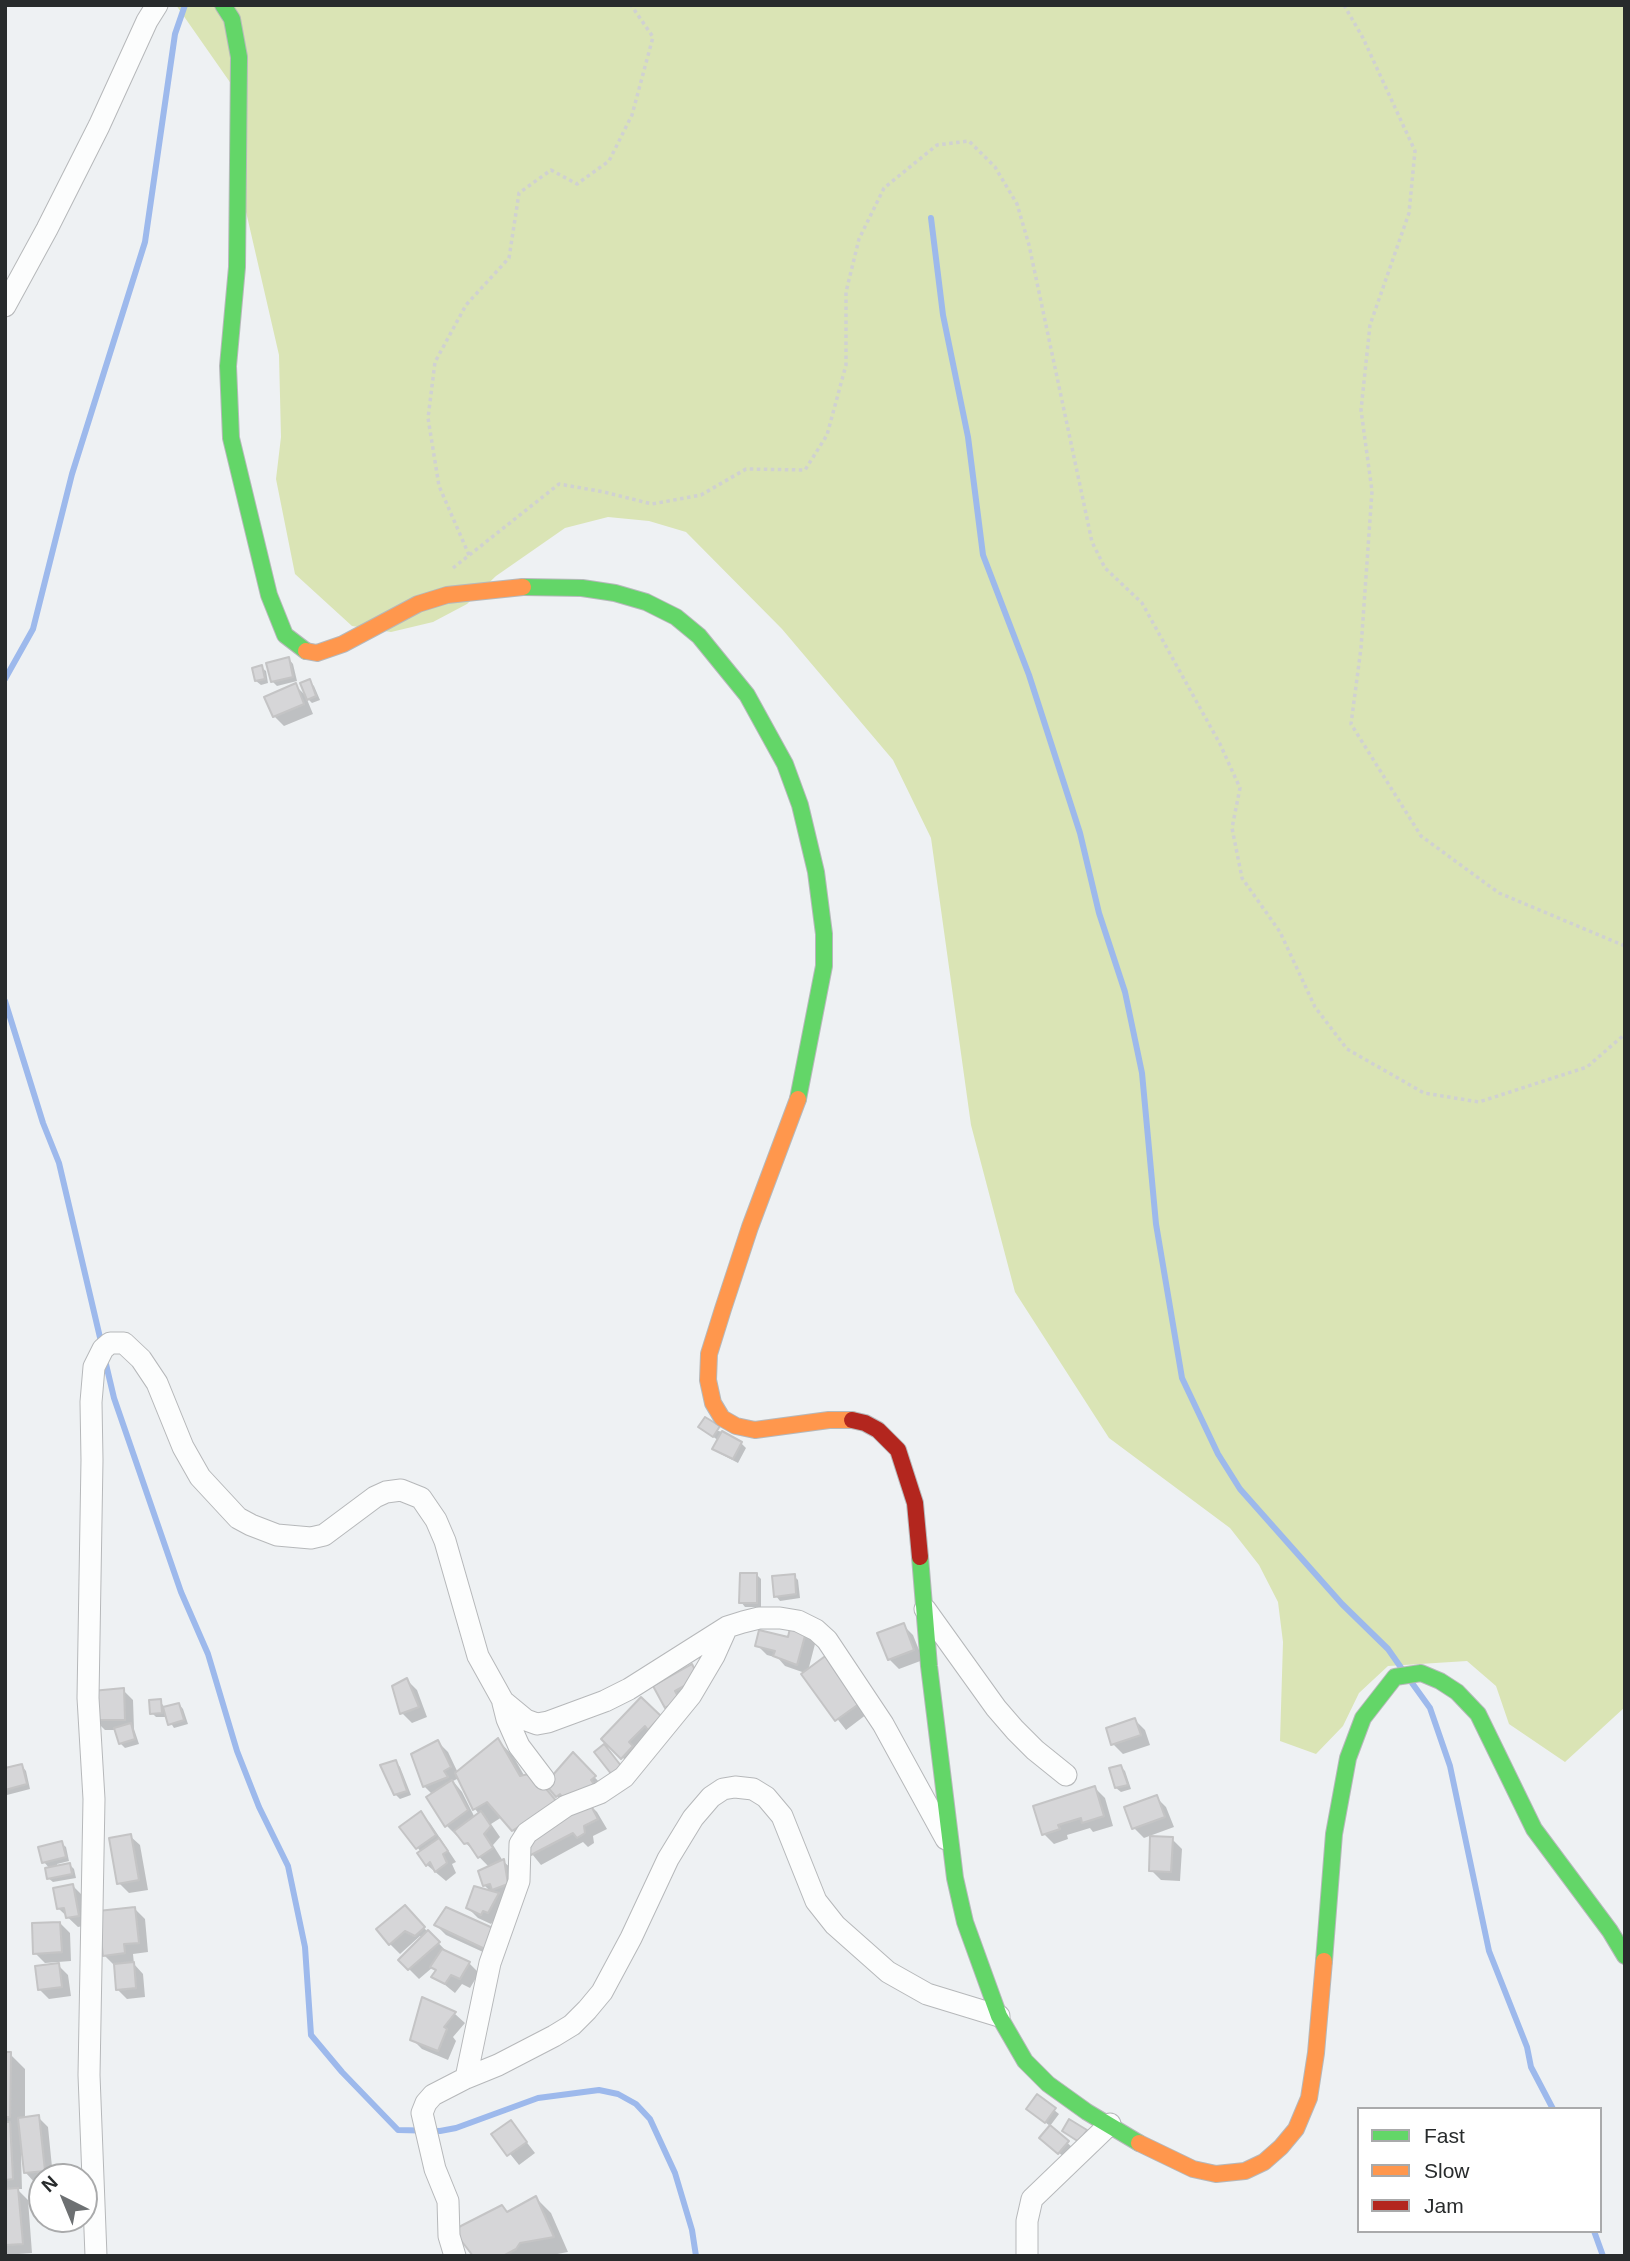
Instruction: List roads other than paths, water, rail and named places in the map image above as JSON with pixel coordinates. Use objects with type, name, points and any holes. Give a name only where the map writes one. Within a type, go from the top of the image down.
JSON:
[{"type":"street","points":[[5,306],[99,126],[146,21],[157,5]]},
{"type":"street","points":[[223,5],[232,19],[239,57],[237,267],[228,366],[231,439],[269,595],[285,635],[303,650],[317,653],[343,644],[409,608],[447,594],[535,586],[615,593],[646,601],[677,617],[699,636],[747,695],[785,764],[800,805],[816,872],[824,934],[824,966],[798,1101],[750,1227],[723,1309],[709,1354],[708,1380],[717,1410],[722,1418],[736,1426],[755,1430],[829,1420],[850,1420],[865,1423],[888,1437],[898,1450],[915,1503],[949,1844],[965,1922],[999,2016],[1025,2061],[1048,2084],[1078,2106],[1131,2139],[1193,2169],[1216,2174],[1245,2171],[1264,2162],[1281,2147],[1296,2129],[1309,2098],[1316,2053],[1334,1833],[1348,1758],[1363,1718],[1395,1677],[1421,1673],[1457,1692],[1478,1714],[1534,1829],[1610,1931],[1625,1956]]},
{"type":"street","points":[[96,2256],[89,2075],[94,1799],[88,1698],[92,1539],[91,1402],[94,1367],[103,1349],[110,1343],[124,1343],[141,1359],[158,1383],[183,1447],[200,1477],[231,1512],[251,1525],[277,1535],[311,1538],[324,1535],[375,1497],[386,1492],[401,1490],[421,1498],[433,1513],[445,1541],[478,1657],[502,1701],[519,1746],[544,1779]]},
{"type":"street","points":[[924,1607],[1002,1715],[1035,1750],[1066,1775]]},
{"type":"street","points":[[502,1701],[526,1720],[537,1724],[548,1722],[629,1689],[727,1627],[759,1618],[798,1621],[816,1630],[827,1640],[883,1724],[949,1844]]},
{"type":"street","points":[[466,2078],[490,1962],[519,1881],[518,1851],[522,1839],[566,1806],[600,1793],[624,1777],[691,1695],[715,1656],[727,1627]]},
{"type":"street","points":[[455,2256],[449,2236],[448,2201],[435,2169],[422,2113],[426,2103],[433,2095],[498,2066],[554,2036],[572,2025],[587,2010],[602,1992],[668,1860],[693,1818],[711,1797],[723,1789],[753,1789],[766,1797],[782,1816],[816,1901],[835,1925],[888,1972],[927,1994],[999,2016]]},
{"type":"street","points":[[1027,2256],[1027,2221],[1032,2199],[1110,2124]]},
{"type":"waterway","points":[[5,679],[33,629],[72,474],[145,242],[175,34],[185,5]]},
{"type":"waterway","points":[[931,218],[943,315],[968,437],[983,555],[1029,675],[1080,833],[1099,913],[1125,992],[1142,1073],[1156,1224],[1182,1378],[1218,1454],[1240,1489],[1342,1604],[1388,1649],[1402,1669]]},
{"type":"waterway","points":[[5,1001],[43,1123],[59,1163],[102,1346]]},
{"type":"waterway","points":[[105,1360],[114,1398],[181,1592],[208,1654],[237,1751],[259,1807],[288,1866],[305,1947],[311,2035],[342,2072],[398,2130],[440,2131],[456,2128],[538,2098],[599,2090],[618,2094],[636,2104],[650,2119],[675,2173],[692,2230],[696,2256]]},
{"type":"waterway","points":[[1412,1683],[1430,1708],[1450,1766],[1489,1951],[1527,2047],[1531,2067],[1552,2107]]},
{"type":"waterway","points":[[1595,2233],[1603,2256]]}]
